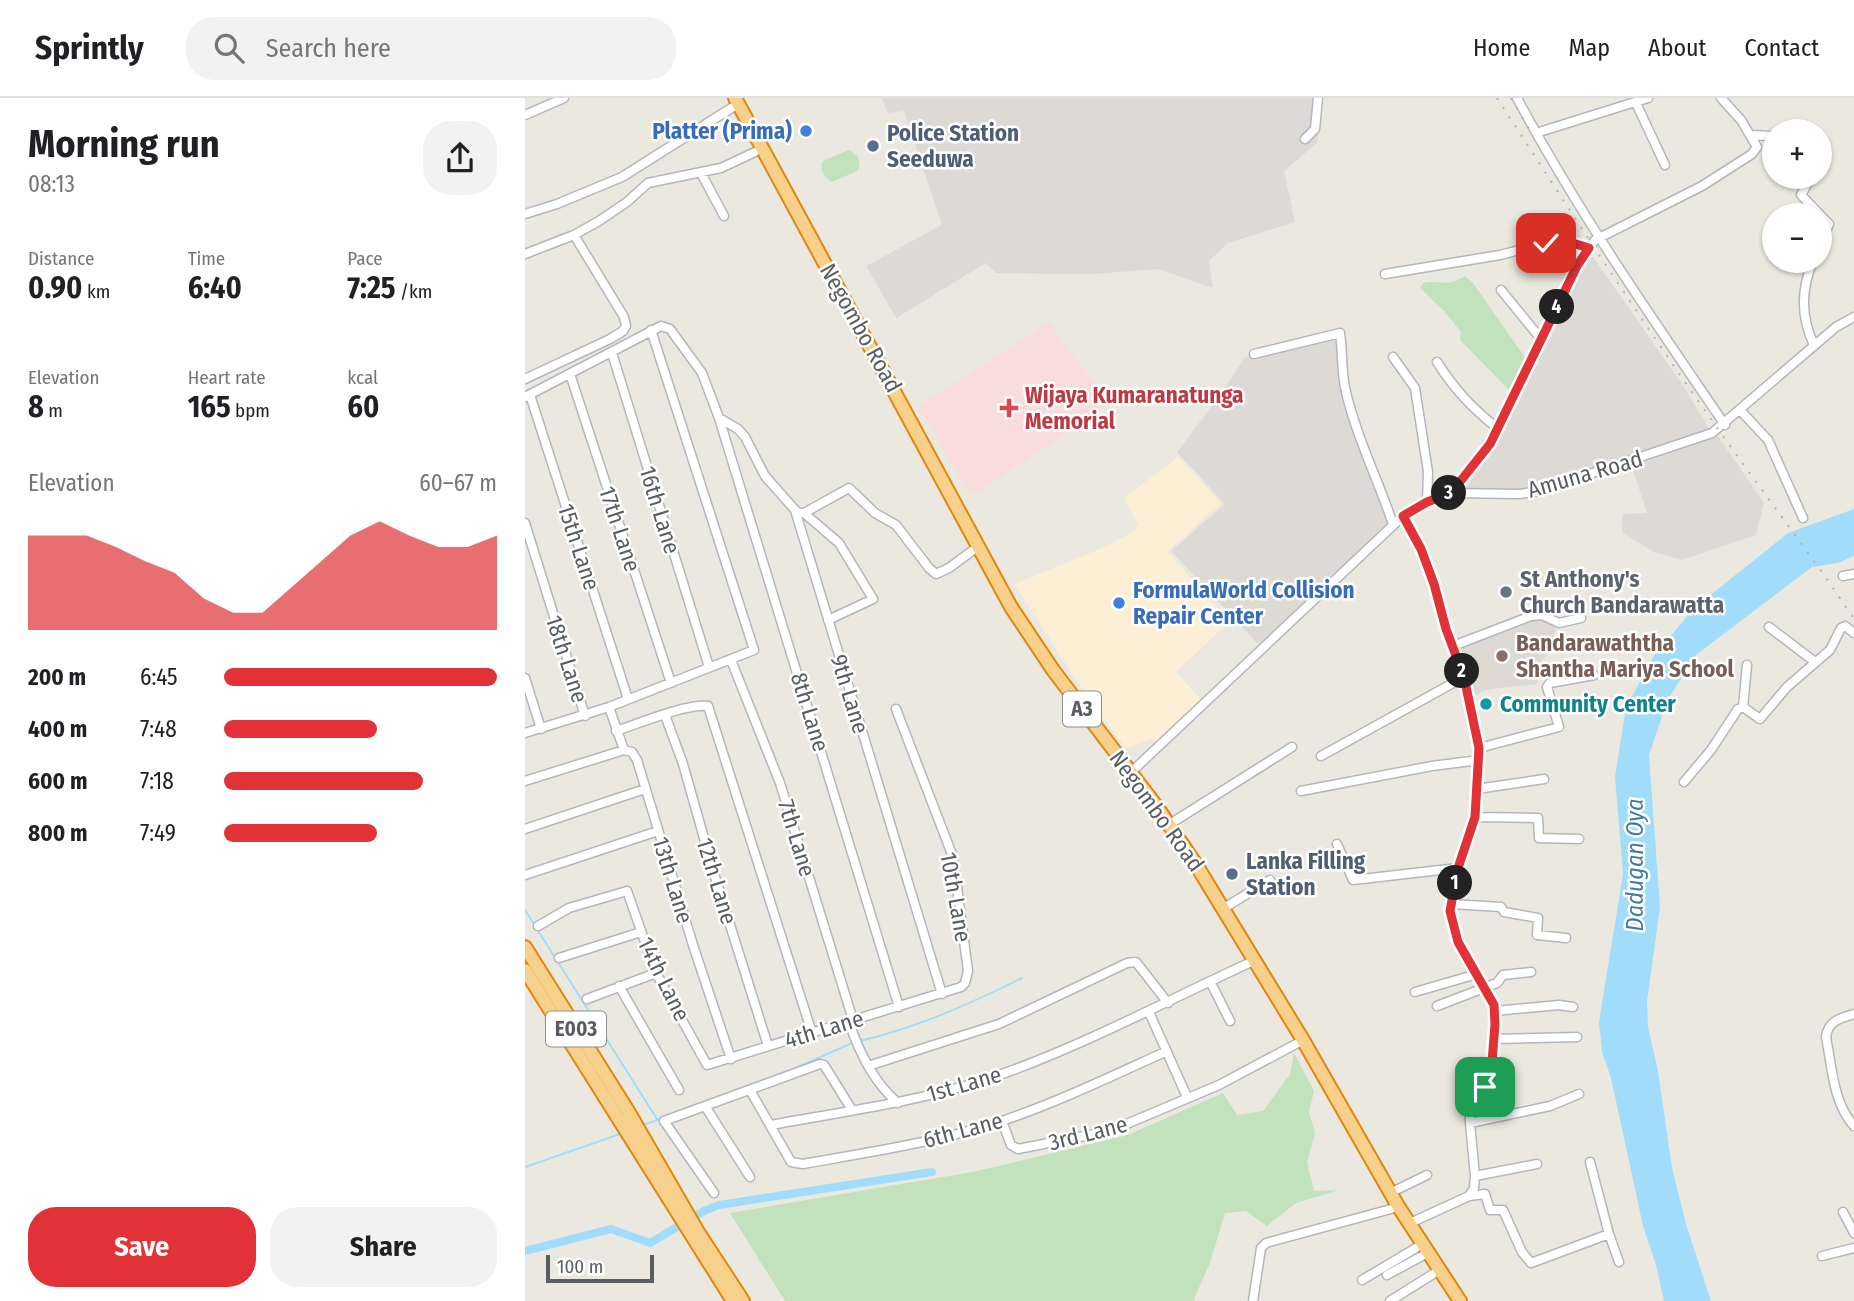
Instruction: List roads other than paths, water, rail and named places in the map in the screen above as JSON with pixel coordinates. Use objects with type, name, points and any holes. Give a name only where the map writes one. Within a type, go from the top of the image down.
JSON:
[{"type":"highway","name":"Negombo Road","points":[[732,101],[755,152],[921,451],[1004,610],[1048,674],[1170,824],[1303,1040],[1408,1224],[1460,1301]]},
{"type":"highway","name":"Negombo Road","points":[[732,101],[1011,607],[1190,865],[1298,1043],[1391,1209],[1452,1301]]},
{"type":"highway","name":"E003","points":[[525,947],[733,1301]]},
{"type":"highway","name":"E003","points":[[525,970],[623,1114]]},
{"type":"highway","name":"E003","points":[[694,1234],[743,1301]]},
{"type":"street","points":[[525,115],[564,98]]},
{"type":"street","points":[[1305,139],[1315,129],[1318,98]]},
{"type":"street","points":[[1517,98],[1599,238],[1725,425]]},
{"type":"street","points":[[1536,133],[1648,98]]},
{"type":"street","points":[[1451,493],[1490,444],[1577,266],[1589,248],[1599,238],[1702,186],[1752,154],[1757,147],[1751,135],[1721,98]]},
{"type":"street","points":[[525,214],[622,177],[732,101]]},
{"type":"street","points":[[1636,103],[1665,165]]},
{"type":"street","points":[[1751,135],[1762,135]]},
{"type":"street","points":[[525,254],[574,234],[627,202],[648,183],[722,168],[755,152]]},
{"type":"street","points":[[701,173],[724,216]]},
{"type":"street","points":[[1804,189],[1801,195],[1809,203]]},
{"type":"street","points":[[525,379],[610,339],[626,326],[624,317],[574,234]]},
{"type":"street","points":[[1385,274],[1500,255],[1546,243],[1566,241],[1589,248]]},
{"type":"street","points":[[1808,273],[1805,279],[1805,326],[1814,345]]},
{"type":"street","points":[[1501,289],[1541,339]]},
{"type":"street","name":"Amuna Road","points":[[1129,774],[1403,516],[1427,502],[1451,493],[1513,494],[1539,491],[1706,436],[1725,425],[1814,345],[1854,317]]},
{"type":"street","name":"8th Lane","points":[[651,330],[661,326],[670,329],[702,373],[719,418],[899,1007]]},
{"type":"street","points":[[525,733],[585,716],[754,650],[651,330],[528,396]]},
{"type":"street","points":[[1254,355],[1340,333],[1343,357],[1341,369],[1355,425],[1380,484],[1393,524]]},
{"type":"street","name":"16th Lane","points":[[612,353],[709,667]]},
{"type":"street","points":[[1393,357],[1415,388],[1429,472],[1427,502]]},
{"type":"street","points":[[1437,362],[1456,392],[1472,409],[1497,428]]},
{"type":"street","name":"17th Lane","points":[[570,374],[671,683]]},
{"type":"street","name":"15th Lane","points":[[528,396],[628,699]]},
{"type":"street","points":[[1740,410],[1768,440],[1803,518]]},
{"type":"street","name":"9th Lane","points":[[719,418],[738,429],[745,437],[765,476],[800,511],[828,620],[942,994]]},
{"type":"street","points":[[828,620],[873,599],[839,543],[800,511],[849,488],[875,513],[896,525],[929,568],[936,573],[949,568],[972,551]]},
{"type":"street","points":[[1403,516],[1426,561],[1464,677],[1479,748],[1475,817],[1458,868],[1450,911],[1458,942],[1495,1011],[1491,1075],[1485,1087],[1475,1092],[1470,1099],[1475,1176],[1474,1188],[1469,1196]]},
{"type":"street","name":"18th Lane","points":[[525,523],[585,716]]},
{"type":"street","points":[[1843,576],[1854,574]]},
{"type":"street","points":[[1453,646],[1531,616],[1542,615],[1559,622],[1581,618]]},
{"type":"street","points":[[1743,707],[1760,719],[1787,687],[1830,650],[1841,628],[1845,626],[1854,633]]},
{"type":"street","points":[[1769,627],[1815,662]]},
{"type":"street","name":"7th Lane","points":[[731,660],[780,783],[854,1038],[868,1066],[898,1103]]},
{"type":"street","points":[[1743,707],[1748,664]]},
{"type":"street","points":[[1479,748],[1559,727],[1547,687],[1550,683],[1594,675]]},
{"type":"street","points":[[1321,756],[1464,677]]},
{"type":"street","points":[[525,678],[541,729]]},
{"type":"street","points":[[616,731],[666,715],[708,706],[812,1033]]},
{"type":"street","name":"13th Lane","points":[[609,707],[624,750],[632,752],[637,760],[731,1059]]},
{"type":"street","points":[[1684,782],[1711,750],[1738,709],[1743,707]]},
{"type":"street","name":"10th Lane","points":[[897,709],[953,857],[968,971],[961,988],[942,994]]},
{"type":"street","name":"12th Lane","points":[[666,715],[768,1046]]},
{"type":"street","points":[[1170,824],[1292,747]]},
{"type":"street","points":[[525,781],[624,750]]},
{"type":"street","points":[[1301,791],[1432,766],[1479,760]]},
{"type":"street","points":[[1478,789],[1545,779]]},
{"type":"street","points":[[525,829],[645,789]]},
{"type":"street","points":[[1475,817],[1538,818],[1539,838],[1579,839]]},
{"type":"street","points":[[525,875],[658,831]]},
{"type":"street","points":[[1337,844],[1353,880],[1458,868]]},
{"type":"street","points":[[1224,908],[1270,880]]},
{"type":"street","name":"14th Lane","points":[[537,926],[569,908],[627,891],[656,973],[707,1065]]},
{"type":"street","points":[[1451,904],[1500,907],[1504,912],[1538,918],[1538,935],[1566,938]]},
{"type":"street","points":[[559,958],[641,932]]},
{"type":"street","points":[[868,1066],[999,1024],[1127,963],[1136,962],[1168,1003]]},
{"type":"street","name":"1st Lane","points":[[771,1125],[898,1103],[983,1080],[1043,1059],[1149,1012],[1249,963]]},
{"type":"street","points":[[1437,1006],[1499,982],[1503,975],[1531,972]]},
{"type":"street","points":[[587,999],[656,973]]},
{"type":"street","points":[[1415,992],[1477,974]]},
{"type":"street","points":[[1211,983],[1230,1021]]},
{"type":"street","name":"14th Lane","points":[[619,986],[679,1090]]},
{"type":"street","name":"4th Lane","points":[[707,1065],[942,994]]},
{"type":"street","points":[[1495,1011],[1559,1005],[1573,1007]]},
{"type":"street","points":[[1149,1012],[1187,1097],[1219,1084],[1298,1043]]},
{"type":"street","points":[[1854,1014],[1836,1019],[1827,1029],[1826,1037],[1836,1089],[1845,1116],[1854,1126]]},
{"type":"street","points":[[1494,1039],[1577,1037]]},
{"type":"street","name":"6th Lane","points":[[771,1125],[791,1162],[803,1164],[930,1141],[1002,1121],[1165,1052]]},
{"type":"street","points":[[714,1193],[664,1121],[820,1064],[824,1065],[852,1110]]},
{"type":"street","points":[[750,1090],[771,1125]]},
{"type":"street","points":[[1470,1123],[1550,1105],[1579,1094]]},
{"type":"street","name":"3rd Lane","points":[[1002,1121],[1011,1145],[1018,1149],[1110,1131],[1187,1097]]},
{"type":"street","points":[[705,1106],[750,1177]]},
{"type":"street","points":[[1590,1162],[1619,1262]]},
{"type":"street","points":[[1475,1176],[1537,1164]]},
{"type":"street","points":[[1390,1193],[1427,1175]]},
{"type":"street","points":[[1408,1224],[1469,1196],[1485,1194],[1490,1210],[1503,1210],[1522,1252],[1531,1263],[1609,1234]]},
{"type":"street","points":[[1253,1301],[1261,1248],[1266,1243],[1391,1209]]},
{"type":"street","points":[[1843,1212],[1854,1233]]},
{"type":"street","points":[[1822,1256],[1854,1248]]},
{"type":"street","points":[[1387,1275],[1419,1252]]},
{"type":"street","points":[[1362,1280],[1419,1252]]},
{"type":"street","points":[[1390,1301],[1433,1274]]},
{"type":"water","name":"Dadugan Oya","points":[[1854,509],[1854,556],[1838,563],[1812,567],[1696,655],[1667,701],[1649,755],[1660,907],[1647,1001],[1648,1027],[1658,1071],[1672,1168],[1686,1224],[1711,1301],[1664,1301],[1643,1226],[1611,1078],[1602,1052],[1599,1022],[1623,874],[1615,777],[1626,707],[1654,656],[1694,608],[1788,533]]},
{"type":"waterway","points":[[525,910],[657,1119]]},
{"type":"waterway","points":[[860,1041],[943,1014],[1022,978]]},
{"type":"waterway","points":[[671,1114],[785,1073],[854,1042]]},
{"type":"waterway","points":[[641,1126],[662,1118]]},
{"type":"waterway","points":[[525,1167],[620,1134]]},
{"type":"waterway","points":[[525,1251],[611,1229],[650,1243],[719,1205],[932,1172]]},
{"type":"railway","points":[[1497,98],[1661,347],[1854,619]]},
{"type":"railway","points":[[1511,98],[1532,134]]},
{"type":"place","name":"Platter (Prima)","points":[[806,131]]},
{"type":"place","name":"Police Station Seeduwa","points":[[873,146]]},
{"type":"place","name":"Wijaya Kumaranatunga Memorial","points":[[1009,408]]},
{"type":"place","name":"St Anthony's Church Bandarawatta","points":[[1506,592]]},
{"type":"place","name":"FormulaWorld Collision Repair Center","points":[[1119,603]]},
{"type":"place","name":"Bandarawaththa Shantha Mariya School","points":[[1502,656]]},
{"type":"place","name":"Community Center","points":[[1486,704]]},
{"type":"place","name":"Lanka Filling Station","points":[[1232,874]]}]
